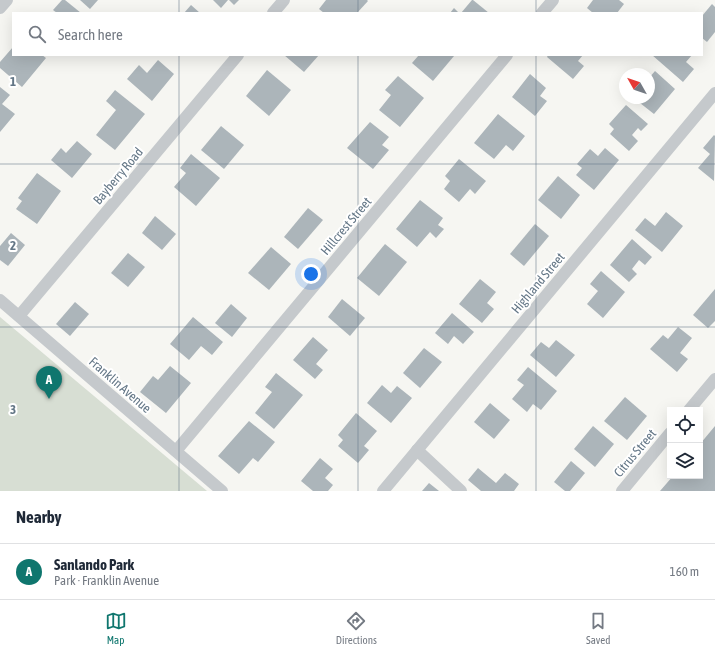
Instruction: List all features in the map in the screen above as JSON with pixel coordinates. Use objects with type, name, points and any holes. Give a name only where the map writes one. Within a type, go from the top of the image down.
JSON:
[{"type":"street","points":[[0,8],[7,0]]},
{"type":"street","points":[[274,12],[284,0]]},
{"type":"street","points":[[543,12],[553,0]]},
{"type":"street","name":"Bayberry Road","points":[[19,316],[237,56]]},
{"type":"street","name":"Hillcrest Street","points":[[176,451],[506,56]]},
{"type":"street","name":"Highland Street","points":[[383,491],[715,93]]},
{"type":"street","name":"Franklin Avenue","points":[[0,300],[222,491]]},
{"type":"street","points":[[692,407],[715,379]]},
{"type":"street","name":"Citrus Street","points":[[622,491],[667,437]]},
{"type":"street","points":[[417,450],[461,491]]},
{"type":"shaded area","points":[[0,317],[207,491],[0,491]]},
{"type":"building","points":[[62,0],[65,0],[80,12],[56,12],[53,10]]},
{"type":"building","points":[[80,0],[98,0],[90,9]]},
{"type":"building","points":[[213,0],[228,0],[221,8]]},
{"type":"building","points":[[229,0],[239,0],[234,5]]},
{"type":"building","points":[[326,0],[368,1],[358,12],[323,12],[319,9]]},
{"type":"building","points":[[473,0],[488,12],[462,12]]},
{"type":"building","points":[[593,0],[619,0],[624,4],[618,12],[592,12],[587,8]]},
{"type":"building","points":[[712,4],[715,7],[715,32],[707,42],[703,39],[703,15]]},
{"type":"building","points":[[191,5],[199,12],[185,12]]},
{"type":"building","points":[[454,8],[458,12],[451,12]]},
{"type":"building","points":[[12,48],[12,56],[43,56],[46,58],[22,87],[0,68],[0,62]]},
{"type":"building","points":[[285,56],[318,56],[304,72]]},
{"type":"building","points":[[418,56],[454,56],[433,81],[412,63]]},
{"type":"building","points":[[582,56],[578,61],[584,66],[573,79],[547,57]]},
{"type":"building","points":[[653,56],[691,56],[686,62],[694,69],[683,82]]},
{"type":"building","points":[[158,60],[174,74],[152,101],[127,79],[139,65],[147,73]]},
{"type":"building","points":[[267,70],[291,90],[269,116],[246,96]]},
{"type":"building","points":[[655,71],[675,89],[654,114],[641,104],[655,104]]},
{"type":"building","points":[[530,74],[546,88],[540,96],[547,101],[535,116],[512,97]]},
{"type":"building","points":[[398,76],[424,98],[400,127],[379,110],[391,95],[385,90]]},
{"type":"building","points":[[0,87],[10,95],[2,104],[15,114],[0,132]]},
{"type":"building","points":[[115,90],[145,114],[115,150],[96,135],[116,110],[106,101]]},
{"type":"building","points":[[626,105],[648,124],[641,131],[638,128],[632,135],[638,141],[629,151],[610,134],[614,129],[609,124]]},
{"type":"building","points":[[498,114],[525,136],[513,151],[506,145],[494,159],[474,143]]},
{"type":"building","points":[[370,122],[389,137],[382,145],[389,150],[373,169],[347,148]]},
{"type":"building","points":[[221,126],[244,145],[224,169],[201,150]]},
{"type":"building","points":[[714,135],[714,181],[698,168],[710,154],[703,148]]},
{"type":"building","points":[[77,141],[92,154],[72,178],[51,160],[61,148],[66,153]]},
{"type":"building","points":[[605,148],[619,160],[594,190],[576,175],[582,168],[577,164],[590,149],[598,156]]},
{"type":"building","points":[[191,154],[220,178],[196,206],[174,187],[186,173],[180,168]]},
{"type":"building","points":[[459,159],[486,181],[475,194],[470,189],[459,202],[444,189],[450,181],[445,176]]},
{"type":"building","points":[[37,173],[61,191],[37,224],[16,209],[22,201],[18,198]]},
{"type":"building","points":[[558,176],[580,195],[561,219],[538,200]]},
{"type":"building","points":[[420,200],[443,218],[438,225],[444,229],[436,238],[430,232],[417,247],[396,229]]},
{"type":"building","points":[[308,208],[323,220],[298,249],[284,237]]},
{"type":"building","points":[[666,212],[683,226],[662,252],[635,230],[645,218],[655,226]]},
{"type":"building","points":[[155,216],[176,234],[162,250],[142,233]]},
{"type":"building","points":[[535,224],[549,236],[524,266],[510,254]]},
{"type":"building","points":[[11,233],[25,245],[8,266],[0,260],[0,246]]},
{"type":"building","points":[[632,239],[652,257],[645,265],[639,260],[632,269],[637,274],[629,282],[610,265]]},
{"type":"building","points":[[385,244],[407,262],[379,296],[357,278]]},
{"type":"building","points":[[271,247],[291,264],[269,290],[248,273]]},
{"type":"building","points":[[128,253],[145,267],[128,287],[111,273]]},
{"type":"building","points":[[601,271],[625,292],[603,318],[587,304],[598,291],[590,284]]},
{"type":"building","points":[[480,279],[496,292],[487,303],[494,309],[482,323],[459,304]]},
{"type":"building","points":[[715,289],[715,321],[708,328],[693,315]]},
{"type":"building","points":[[342,299],[365,318],[350,336],[328,317]]},
{"type":"building","points":[[75,302],[89,314],[70,336],[56,324]]},
{"type":"building","points":[[231,304],[247,318],[232,337],[215,323]]},
{"type":"building","points":[[452,313],[474,332],[463,344],[454,336],[448,344],[435,333]]},
{"type":"building","points":[[193,317],[223,342],[212,355],[201,346],[189,360],[170,344]]},
{"type":"building","points":[[678,327],[692,338],[680,353],[688,359],[677,372],[650,349],[663,335],[668,339]]},
{"type":"building","points":[[313,337],[328,350],[316,364],[323,370],[315,379],[293,360]]},
{"type":"building","points":[[556,340],[575,355],[556,377],[530,355],[541,342],[549,348]]},
{"type":"building","points":[[424,348],[442,362],[420,388],[403,373]]},
{"type":"building","points":[[170,366],[191,383],[166,413],[140,392],[153,376],[158,380]]},
{"type":"building","points":[[528,367],[557,391],[541,410],[533,404],[527,412],[512,399],[524,385],[517,380]]},
{"type":"building","points":[[276,373],[303,395],[274,429],[255,413],[272,392],[265,387]]},
{"type":"building","points":[[382,385],[391,393],[397,386],[412,398],[391,423],[367,403]]},
{"type":"building","points":[[625,397],[647,416],[627,440],[604,421]]},
{"type":"building","points":[[490,403],[510,420],[494,439],[474,422]]},
{"type":"building","points":[[356,413],[377,431],[364,446],[369,450],[358,463],[338,446],[343,440],[338,435]]},
{"type":"building","points":[[249,421],[275,442],[258,462],[253,458],[239,474],[218,456]]},
{"type":"building","points":[[593,426],[614,444],[595,467],[574,449]]},
{"type":"building","points":[[715,426],[715,491],[660,491],[670,479],[703,479],[703,440]]},
{"type":"building","points":[[320,458],[333,469],[325,478],[333,485],[328,491],[313,491],[301,481]]},
{"type":"building","points":[[571,461],[585,473],[570,491],[565,491],[554,482]]},
{"type":"building","points":[[478,468],[496,483],[505,473],[519,484],[514,491],[481,491],[468,480]]},
{"type":"building","points":[[429,483],[439,491],[422,491]]},
{"type":"place","name":"Sanlando Park","points":[[49,399]]}]
